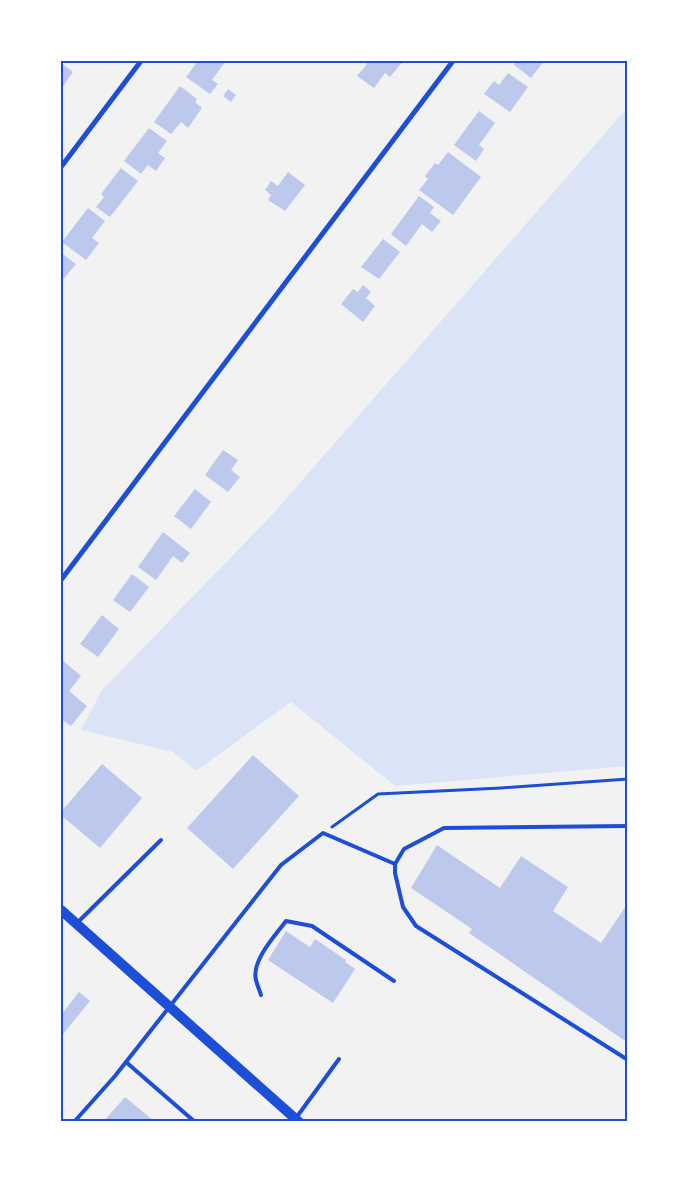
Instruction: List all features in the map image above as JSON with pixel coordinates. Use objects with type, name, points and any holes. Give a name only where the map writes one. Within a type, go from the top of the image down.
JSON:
[{"type":"main road","points":[[61,910],[297,1120]]},
{"type":"street","points":[[61,167],[141,61]]},
{"type":"street","points":[[61,580],[453,61]]},
{"type":"lane","points":[[628,826],[444,828],[404,849],[394,864],[403,907],[416,926],[628,1060]]},
{"type":"lane","points":[[74,1122],[115,1076],[281,865],[324,833],[394,864]]},
{"type":"lane","points":[[76,924],[161,840]]},
{"type":"lane","points":[[261,996],[255,979],[256,968],[259,960],[286,921],[312,926],[394,981]]},
{"type":"lane","points":[[297,1120],[339,1059]]},
{"type":"lane","points":[[126,1062],[195,1122]]},
{"type":"path","points":[[324,833],[378,794],[628,779]]},
{"type":"shaded area","points":[[628,107],[628,766],[395,786],[291,702],[196,771],[173,752],[81,730],[102,690],[270,517]]},
{"type":"building","points":[[198,61],[226,61],[212,80],[218,84],[210,94],[186,77]]},
{"type":"building","points":[[364,61],[403,61],[390,77],[385,73],[374,88],[357,76],[367,64]]},
{"type":"building","points":[[517,61],[544,61],[531,78],[514,65]]},
{"type":"building","points":[[61,63],[73,72],[61,89]]},
{"type":"building","points":[[508,73],[528,87],[510,112],[484,94],[494,81],[499,85]]},
{"type":"building","points":[[180,86],[197,99],[195,102],[202,108],[188,128],[181,122],[171,134],[154,122]]},
{"type":"building","points":[[228,89],[236,95],[231,102],[223,96]]},
{"type":"building","points":[[479,111],[495,123],[479,145],[484,149],[476,161],[454,145]]},
{"type":"building","points":[[149,128],[167,141],[158,153],[165,158],[156,171],[148,165],[141,174],[124,161]]},
{"type":"building","points":[[448,152],[481,177],[453,215],[419,190],[428,179],[425,176],[435,163],[438,165]]},
{"type":"building","points":[[121,168],[138,181],[110,217],[96,207],[104,197],[101,194]]},
{"type":"building","points":[[288,172],[305,185],[285,211],[268,200],[271,195],[265,190],[271,181],[278,186]]},
{"type":"building","points":[[419,196],[434,207],[430,213],[441,221],[432,232],[422,224],[406,246],[391,234]]},
{"type":"building","points":[[88,208],[105,221],[92,238],[99,243],[86,260],[62,242]]},
{"type":"building","points":[[383,239],[400,252],[379,279],[361,267]]},
{"type":"building","points":[[61,253],[76,264],[61,282]]},
{"type":"building","points":[[363,285],[371,292],[366,298],[375,306],[363,322],[341,304],[353,289],[358,292]]},
{"type":"building","points":[[223,450],[238,460],[231,470],[240,477],[228,492],[205,475]]},
{"type":"building","points":[[195,489],[211,502],[191,529],[174,516]]},
{"type":"building","points":[[163,532],[190,553],[182,563],[173,556],[156,580],[138,567]]},
{"type":"building","points":[[132,574],[149,587],[130,612],[113,600]]},
{"type":"building","points":[[102,615],[119,629],[98,657],[80,644]]},
{"type":"building","points":[[61,659],[81,676],[69,691],[87,706],[71,726],[61,719]]},
{"type":"building","points":[[253,755],[299,796],[233,869],[187,828]]},
{"type":"building","points":[[102,764],[142,798],[100,848],[61,815],[61,812]]},
{"type":"building","points":[[437,845],[500,888],[521,856],[568,887],[553,911],[601,943],[628,903],[628,1043],[469,933],[472,929],[411,888]]},
{"type":"building","points":[[286,931],[310,947],[315,939],[346,960],[345,962],[355,969],[333,1003],[268,960]]},
{"type":"building","points":[[79,992],[90,1001],[63,1034],[61,1033],[61,1015]]},
{"type":"building","points":[[125,1097],[155,1122],[103,1122]]}]
